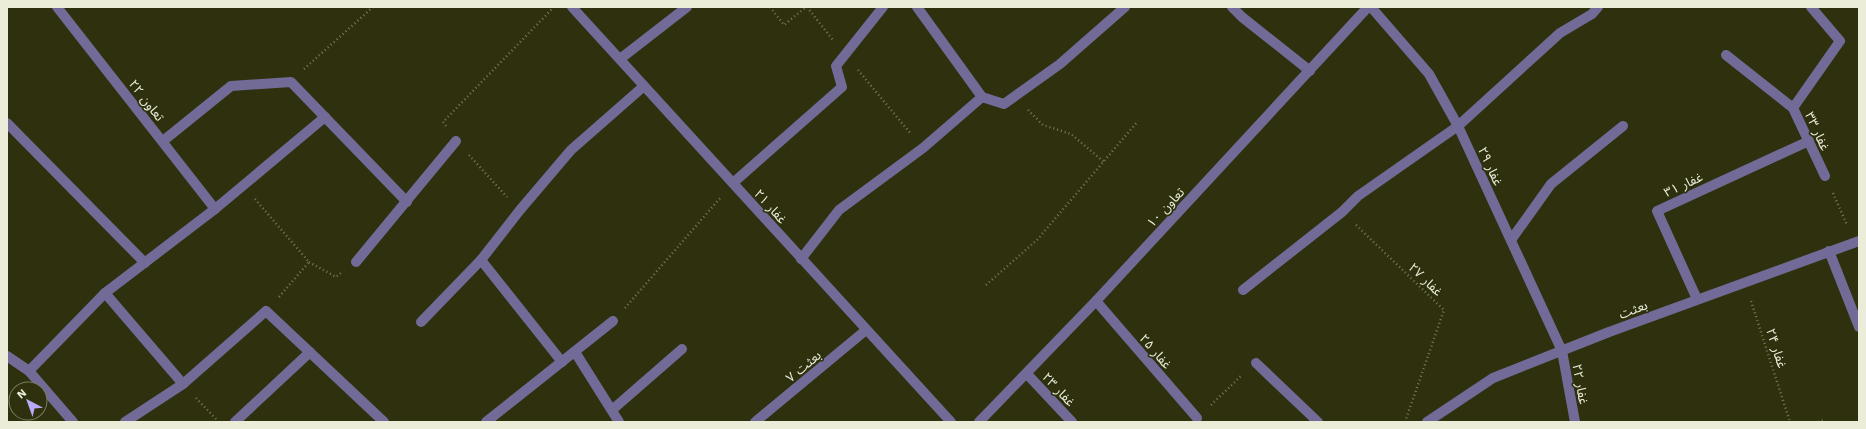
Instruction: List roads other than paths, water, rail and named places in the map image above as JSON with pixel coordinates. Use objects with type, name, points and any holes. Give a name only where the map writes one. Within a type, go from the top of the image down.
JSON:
[{"type":"street","name":"تعاون ۲۲","points":[[57,7],[215,209]]},
{"type":"street","name":"غفار ۲۱","points":[[572,7],[950,422]]},
{"type":"street","points":[[620,59],[687,7]]},
{"type":"street","points":[[733,183],[842,87],[836,66],[883,7]]},
{"type":"street","points":[[917,7],[982,97],[1004,104],[1060,64],[1125,7]]},
{"type":"street","points":[[1232,7],[1242,17],[1310,71]]},
{"type":"street","name":"تعاون ۱۰","points":[[979,422],[1096,301],[1368,7]]},
{"type":"street","name":"غفار ۲۹","points":[[1371,7],[1430,74],[1458,126],[1562,351]]},
{"type":"street","points":[[1793,108],[1840,41],[1811,7]]},
{"type":"street","points":[[1243,290],[1342,212],[1358,196],[1458,126],[1560,33],[1592,9]]},
{"type":"street","name":"غفار ۳۳","points":[[1726,55],[1793,108],[1825,176]]},
{"type":"street","points":[[163,141],[231,86],[291,82],[407,202]]},
{"type":"street","points":[[421,322],[481,260],[520,210],[571,150],[644,86]]},
{"type":"street","points":[[801,259],[839,210],[923,148],[982,97]]},
{"type":"street","points":[[29,371],[105,293],[215,209],[325,118]]},
{"type":"street","points":[[7,123],[145,263]]},
{"type":"street","points":[[1511,240],[1551,184],[1623,126]]},
{"type":"street","points":[[356,262],[407,202],[456,140]]},
{"type":"street","name":"غفار ۳۱","points":[[1697,299],[1657,211],[1808,141]]},
{"type":"street","name":"بعثت","points":[[1427,422],[1493,378],[1697,299],[1857,241]]},
{"type":"street","points":[[1829,252],[1859,326]]},
{"type":"street","points":[[481,260],[562,362]]},
{"type":"street","points":[[105,293],[183,384]]},
{"type":"street","name":"غفار ۲۵","points":[[1096,301],[1197,418]]},
{"type":"street","points":[[125,422],[183,384],[266,311],[384,422]]},
{"type":"street","points":[[486,422],[613,321]]},
{"type":"street","name":"بعثت ۷","points":[[755,422],[866,330]]},
{"type":"street","points":[[612,410],[682,349]]},
{"type":"street","name":"غفار ۲۲","points":[[1562,351],[1575,422]]},
{"type":"street","points":[[235,422],[310,352]]},
{"type":"street","points":[[575,352],[619,422]]},
{"type":"street","points":[[7,356],[29,371],[73,422]]},
{"type":"street","points":[[1256,363],[1318,422]]},
{"type":"street","name":"غفار ۲۳","points":[[1027,374],[1072,422]]}]
